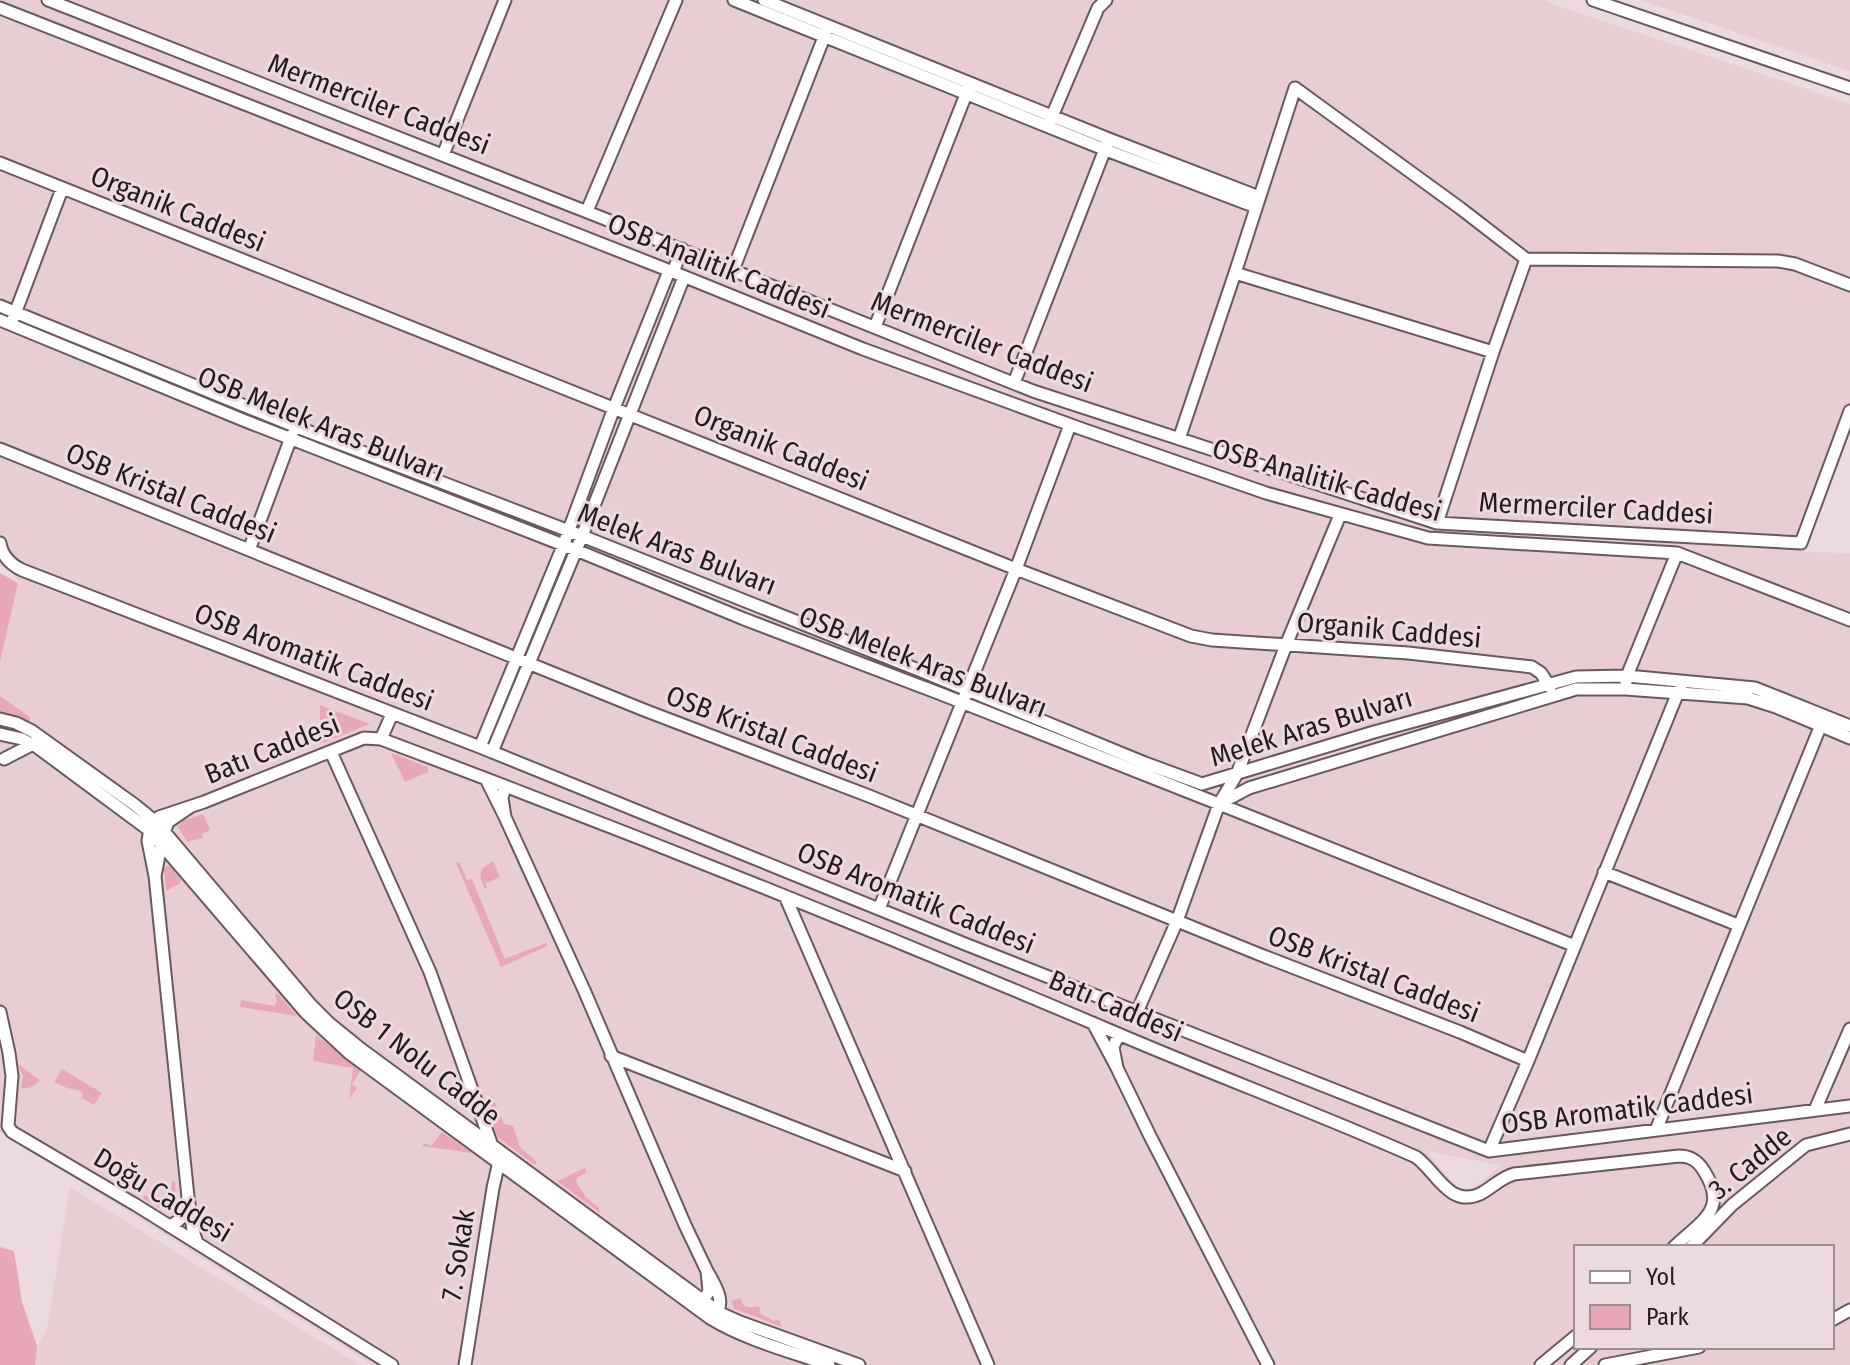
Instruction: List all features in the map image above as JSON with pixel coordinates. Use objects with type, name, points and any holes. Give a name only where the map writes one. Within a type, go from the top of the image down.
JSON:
[{"type":"street","name":"Mermerciler Caddesi","points":[[48,0],[587,211],[1014,383],[1437,523],[1801,543],[1850,411]]},
{"type":"street","points":[[443,155],[505,0]]},
{"type":"street","points":[[587,211],[676,0]]},
{"type":"street","points":[[734,0],[753,3],[1257,202]]},
{"type":"street","points":[[764,0],[827,32]]},
{"type":"street","points":[[1050,120],[1098,8],[1106,0]]},
{"type":"street","points":[[1593,0],[1850,88]]},
{"type":"street","name":"OSB Analitik Caddesi","points":[[0,8],[863,349],[1266,493],[1428,538],[1677,553],[1847,616]]},
{"type":"street","points":[[733,270],[827,32]]},
{"type":"street","points":[[1179,439],[1295,88],[1526,259],[1778,261],[1795,264],[1850,285]]},
{"type":"street","points":[[875,327],[969,89]]},
{"type":"street","points":[[1014,383],[1107,144]]},
{"type":"street","name":"Organik Caddesi","points":[[0,163],[1191,636],[1408,653],[1532,667],[1549,683]]},
{"type":"street","points":[[9,319],[62,189]]},
{"type":"street","points":[[486,749],[523,661],[582,536],[629,414],[682,249]]},
{"type":"street","points":[[1437,523],[1526,259]]},
{"type":"street","points":[[523,661],[614,408],[675,273]]},
{"type":"street","points":[[1235,273],[1493,352]]},
{"type":"street","name":"Melek Aras Bulvarı","points":[[0,306],[9,319],[582,536],[1202,784],[1549,683],[1576,677],[1626,682]]},
{"type":"street","name":"OSB Melek Aras Bulvarı","points":[[9,319],[291,439],[1575,946]]},
{"type":"street","points":[[879,909],[1016,569],[1070,425]]},
{"type":"street","points":[[249,550],[294,426]]},
{"type":"street","name":"OSB Kristal Caddesi","points":[[0,449],[644,710],[918,816],[1528,1061]]},
{"type":"street","points":[[1137,1012],[1177,921],[1219,804],[1237,774],[1340,515]]},
{"type":"street","name":"OSB Aromatik Caddesi","points":[[0,543],[5,558],[22,570],[486,749],[1489,1151],[1850,1106]]},
{"type":"street","points":[[1626,682],[1677,553]]},
{"type":"street","points":[[1219,804],[1249,788],[1438,729],[1576,689],[1626,682],[1680,686],[1756,700],[1850,726]]},
{"type":"street","points":[[1549,683],[1552,696]]},
{"type":"street","points":[[1489,1151],[1680,686]]},
{"type":"street","points":[[381,739],[392,714]]},
{"type":"street","points":[[1434,716],[1438,729]]},
{"type":"street","name":"OSB 1 Nolu Cadde","points":[[0,719],[24,726],[34,739],[152,825],[320,1016],[472,1132],[495,1154],[728,1328],[829,1365]]},
{"type":"street","points":[[1823,721],[1850,738]]},
{"type":"street","points":[[1656,1130],[1823,721]]},
{"type":"street","points":[[2,760],[14,747],[15,741],[6,735]]},
{"type":"street","name":"OSB 1 Nolu Cadde","points":[[6,735],[34,739]]},
{"type":"street","name":"Batı Caddesi","points":[[152,825],[165,814],[364,738],[381,739],[991,979],[1416,1157],[1443,1187],[1458,1195],[1476,1195],[1514,1174],[1679,1156],[1691,1158],[1703,1169],[1713,1189],[1715,1204],[1676,1245]]},
{"type":"street","points":[[2,760],[34,739]]},
{"type":"street","points":[[331,752],[430,972],[495,1154]]},
{"type":"street","points":[[486,779],[716,1288],[720,1301],[714,1315]]},
{"type":"street","points":[[505,787],[502,800],[505,817]]},
{"type":"street","name":"Batı Caddesi","points":[[163,836],[169,820],[190,807]]},
{"type":"street","points":[[152,825],[148,844],[155,876],[188,1197],[197,1244]]},
{"type":"street","points":[[155,876],[163,836]]},
{"type":"street","name":"OSB 1 Nolu Cadde","points":[[163,836],[270,973],[320,1028],[366,1065],[703,1301],[714,1315],[859,1365]]},
{"type":"street","points":[[1604,872],[1738,925]]},
{"type":"street","points":[[785,896],[988,1365]]},
{"type":"street","name":"Doğu Caddesi","points":[[0,1012],[12,1076],[9,1129],[392,1365]]},
{"type":"street","points":[[1093,1023],[1268,1365]]},
{"type":"street","points":[[1815,1110],[1850,1029]]},
{"type":"street","points":[[1117,1068],[1113,1047],[1119,1034]]},
{"type":"street","points":[[611,1056],[905,1171]]},
{"type":"street","points":[[472,1132],[480,1114]]},
{"type":"street","name":"3. Cadde","points":[[1693,1245],[1732,1205],[1806,1145],[1850,1134]]},
{"type":"street","name":"7. Sokak","points":[[465,1365],[495,1154]]},
{"type":"street","points":[[169,1226],[182,1219],[188,1197]]},
{"type":"street","points":[[703,1301],[709,1291],[707,1271]]},
{"type":"street","points":[[1541,1365],[1574,1338]]},
{"type":"street","points":[[1571,1365],[1589,1349]]},
{"type":"street","points":[[1605,1365],[1689,1349]]},
{"type":"shaded area","points":[[0,0],[1545,0],[1850,104],[1850,429],[1805,552],[1850,553],[1850,1365],[373,1365],[0,1132],[0,662],[18,583],[13,573],[0,565]],"holes":[[[1427,1151],[1499,1165],[1482,1182],[1467,1189],[1456,1187]]]},
{"type":"shaded area","points":[[1641,0],[1850,0],[1850,71]]},
{"type":"shaded area","points":[[70,1187],[358,1365],[35,1365],[37,1346],[47,1329]]},
{"type":"green space","points":[[0,573],[18,583],[0,662]]},
{"type":"green space","points":[[0,696],[31,718],[28,722],[0,713]]},
{"type":"green space","points":[[320,705],[370,724],[320,744]]},
{"type":"green space","points":[[391,753],[428,767],[428,772],[405,782]]},
{"type":"green space","points":[[203,814],[210,830],[202,834],[203,838],[187,842],[178,827],[183,821]]},
{"type":"green space","points":[[493,861],[500,877],[486,883],[485,889],[481,872]]},
{"type":"green space","points":[[459,862],[467,880],[472,879],[505,959],[546,943],[548,946],[501,967],[456,863]]},
{"type":"green space","points":[[171,867],[181,880],[166,891],[164,869]]},
{"type":"green space","points":[[277,993],[297,1016],[240,1007],[241,1000],[274,1006]]},
{"type":"green space","points":[[316,1035],[361,1070],[352,1084],[357,1088],[349,1099],[353,1068],[313,1061]]},
{"type":"green space","points":[[20,1065],[39,1080],[34,1086],[21,1088],[23,1076]]},
{"type":"green space","points":[[62,1069],[102,1093],[94,1105],[82,1098],[79,1090],[54,1082]]},
{"type":"green space","points":[[492,1096],[504,1124],[513,1126],[520,1147],[537,1162],[535,1165],[496,1136],[484,1099]]},
{"type":"green space","points":[[442,1132],[472,1153],[422,1146],[425,1143],[431,1146]]},
{"type":"green space","points":[[585,1168],[587,1172],[576,1182],[600,1213],[557,1181]]},
{"type":"green space","points":[[175,1181],[176,1210],[160,1208],[143,1198],[144,1195],[164,1200],[170,1195],[172,1182]]},
{"type":"green space","points":[[0,1247],[14,1251],[22,1302],[37,1346],[35,1365],[0,1365]]},
{"type":"green space","points":[[740,1298],[745,1306],[759,1306],[761,1314],[774,1321],[779,1319],[782,1327],[735,1309],[731,1301]]}]
